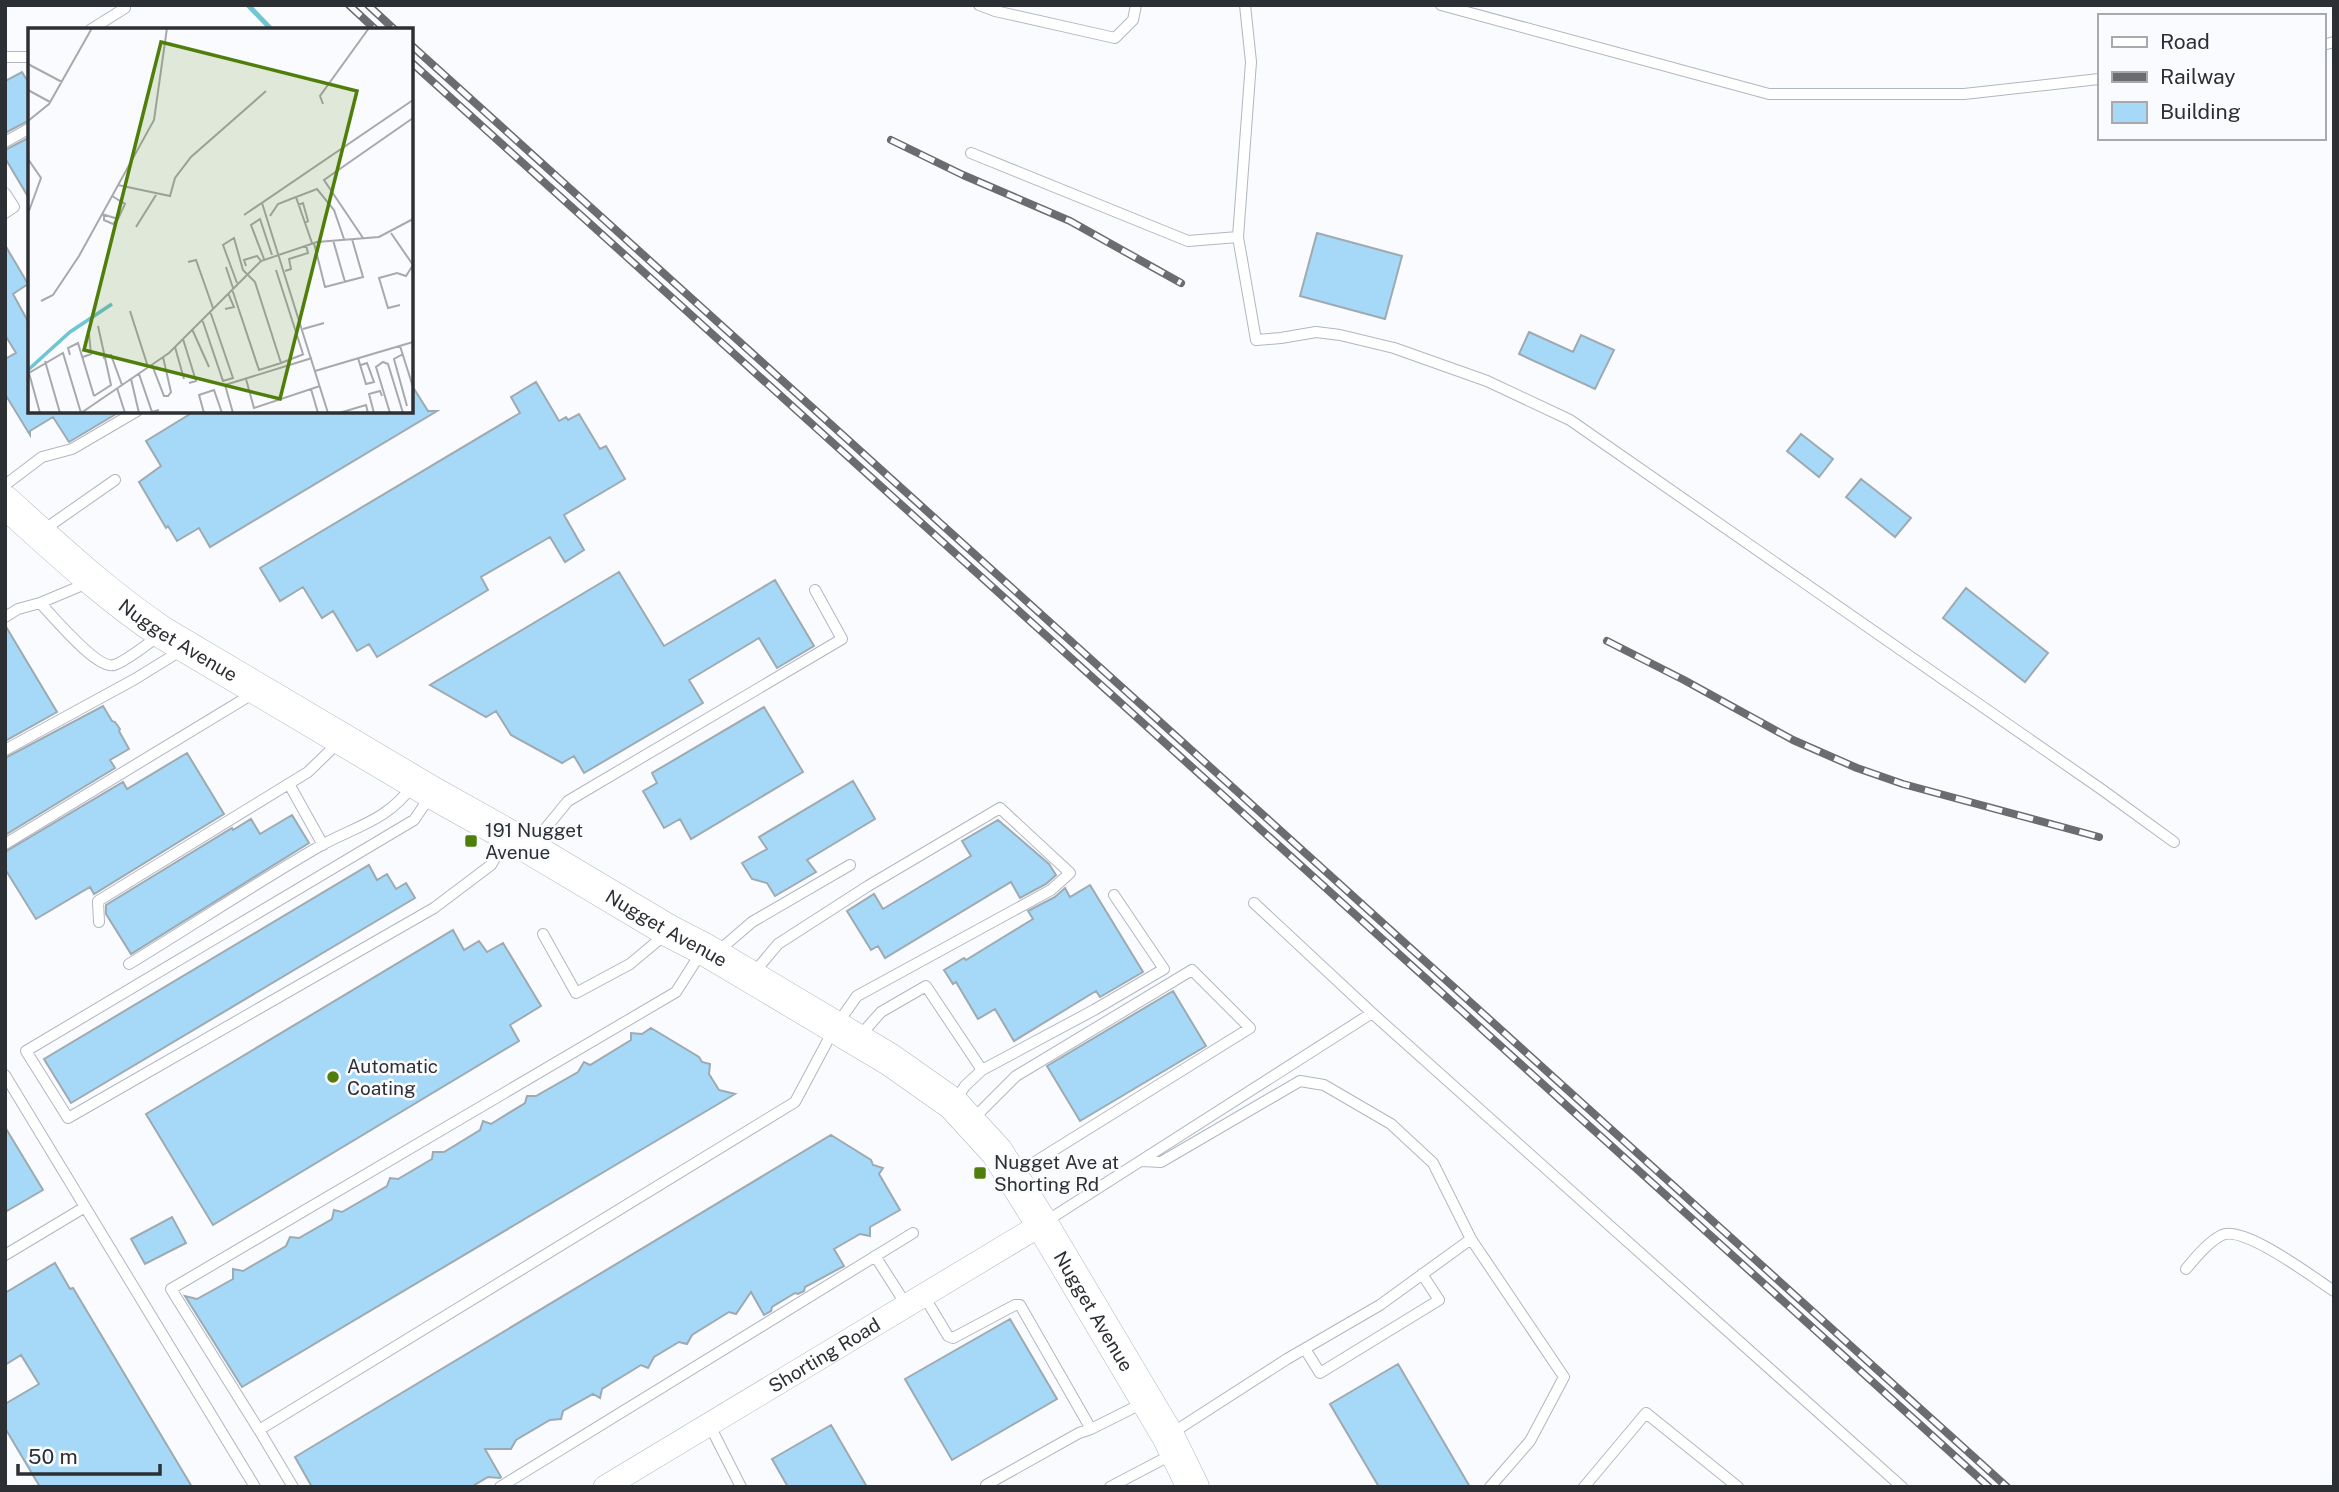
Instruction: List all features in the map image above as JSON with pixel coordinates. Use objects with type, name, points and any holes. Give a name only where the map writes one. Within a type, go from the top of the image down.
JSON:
[{"type":"street","name":"Nugget Avenue","points":[[15,511],[93,581],[136,615],[175,640],[669,932],[709,952],[846,1033],[889,1059],[961,1113],[997,1152],[1042,1224],[1172,1444],[1193,1487]]},
{"type":"street","name":"Shorting Road","points":[[605,1487],[1042,1224]]},
{"type":"lane","points":[[979,5],[1115,38],[1133,20],[1136,5]]},
{"type":"lane","points":[[1245,5],[1251,62],[1238,237],[1255,340],[1316,332],[1394,348],[1487,382],[1570,420],[2174,842]]},
{"type":"lane","points":[[1441,5],[1769,94],[1964,94],[2098,79]]},
{"type":"lane","points":[[93,28],[125,8]]},
{"type":"lane","points":[[5,57],[28,57]]},
{"type":"lane","points":[[5,142],[28,129]]},
{"type":"lane","points":[[971,153],[1188,241],[1238,237]]},
{"type":"lane","points":[[5,193],[14,207],[5,213]]},
{"type":"lane","points":[[15,511],[42,457],[72,449],[134,413]]},
{"type":"lane","points":[[15,511],[115,480]]},
{"type":"lane","points":[[5,617],[18,609],[93,581]]},
{"type":"lane","points":[[424,787],[414,820],[26,1052],[68,1118],[434,908],[568,801],[842,639],[815,590]]},
{"type":"lane","points":[[40,603],[92,657],[104,664],[114,666],[175,640]]},
{"type":"lane","points":[[5,750],[135,679],[175,640]]},
{"type":"lane","points":[[5,844],[259,689]]},
{"type":"lane","points":[[99,922],[98,901],[308,772],[343,738]]},
{"type":"lane","points":[[289,784],[323,845]]},
{"type":"lane","points":[[129,964],[323,845],[365,826],[424,787]]},
{"type":"lane","points":[[259,1430],[795,1102],[846,1033],[857,996],[1051,890],[1070,873],[1000,808],[868,886],[778,944],[750,977]]},
{"type":"lane","points":[[293,1487],[170,1289],[676,992],[709,952],[752,922],[850,865]]},
{"type":"lane","points":[[961,1113],[965,1086],[982,1070],[1164,969],[1114,895]]},
{"type":"lane","points":[[1254,904],[1372,1013],[1902,1487]]},
{"type":"lane","points":[[543,933],[576,993],[630,964],[669,932]]},
{"type":"lane","points":[[961,1113],[1016,1076],[1192,970],[1250,1028],[1012,1176]]},
{"type":"lane","points":[[846,1033],[926,986],[982,1070]]},
{"type":"lane","points":[[1042,1224],[1372,1013]]},
{"type":"lane","points":[[5,1075],[255,1487]]},
{"type":"lane","points":[[1142,1161],[1160,1161],[1300,1081],[1324,1085],[1391,1124],[1433,1163],[1471,1239],[1564,1377],[1530,1441],[1490,1487]]},
{"type":"lane","points":[[5,1255],[85,1207]]},
{"type":"lane","points":[[500,1487],[913,1233]]},
{"type":"lane","points":[[2186,1269],[2200,1252],[2223,1234],[2235,1233],[2275,1252],[2334,1291]]},
{"type":"lane","points":[[1110,1487],[1287,1360],[1381,1305],[1471,1239]]},
{"type":"lane","points":[[876,1256],[915,1301],[953,1338],[1015,1305],[1020,1305],[1091,1429]]},
{"type":"lane","points":[[1305,1349],[1320,1373],[1439,1300],[1422,1274]]},
{"type":"lane","points":[[986,1485],[1079,1433],[1147,1401]]},
{"type":"lane","points":[[1584,1487],[1646,1413],[1738,1487]]},
{"type":"lane","points":[[709,1424],[741,1487]]},
{"type":"building","points":[[22,72],[28,82],[28,121],[5,133],[5,81]]},
{"type":"building","points":[[28,138],[28,197],[5,158],[5,150]]},
{"type":"building","points":[[1317,233],[1402,256],[1385,319],[1300,296]]},
{"type":"building","points":[[5,245],[28,284],[13,294],[28,321],[28,413],[118,413],[69,442],[53,417],[30,431],[30,435],[5,394],[5,359],[16,353],[5,335]]},
{"type":"building","points":[[1529,332],[1573,352],[1581,335],[1614,350],[1595,389],[1519,354]]},
{"type":"building","points":[[536,382],[559,421],[579,414],[600,449],[606,446],[625,479],[564,515],[584,550],[565,562],[550,537],[481,577],[488,590],[377,657],[369,644],[357,651],[333,611],[322,618],[303,587],[280,601],[260,568],[520,413],[511,397]]},
{"type":"building","points":[[413,387],[428,411],[437,411],[210,547],[199,528],[177,541],[168,526],[166,528],[139,482],[161,466],[146,441],[192,413],[413,413]]},
{"type":"building","points":[[1801,434],[1833,459],[1819,477],[1787,451]]},
{"type":"building","points":[[1861,479],[1911,518],[1895,537],[1846,497]]},
{"type":"building","points":[[619,572],[664,646],[775,580],[814,646],[777,668],[759,638],[689,680],[703,703],[584,773],[574,756],[562,763],[511,735],[496,711],[486,717],[430,685]]},
{"type":"building","points":[[1966,588],[2048,653],[2025,682],[1943,618]]},
{"type":"building","points":[[5,625],[57,712],[5,741]]},
{"type":"building","points":[[103,706],[120,729],[129,749],[110,760],[115,768],[5,835],[5,758]]},
{"type":"building","points":[[764,707],[803,772],[691,839],[680,819],[664,828],[643,791],[657,783],[652,773]]},
{"type":"building","points":[[187,753],[224,814],[94,894],[90,887],[36,919],[5,869],[5,852],[123,782],[127,789]]},
{"type":"building","points":[[853,781],[875,819],[807,860],[816,872],[775,896],[767,883],[752,879],[742,863],[767,849],[759,837]]},
{"type":"building","points":[[292,815],[309,843],[131,954],[106,914],[106,905],[232,828],[233,830],[251,819],[260,834]]},
{"type":"building","points":[[998,820],[1049,864],[1056,875],[1046,884],[1020,898],[1011,882],[885,958],[878,946],[871,950],[847,911],[874,894],[883,909],[971,856],[962,841]]},
{"type":"building","points":[[369,865],[377,880],[387,874],[396,889],[406,883],[415,898],[71,1103],[44,1059]]},
{"type":"building","points":[[1090,885],[1143,972],[1100,997],[1096,991],[1014,1041],[995,1009],[978,1019],[956,982],[953,984],[944,970],[964,958],[966,960],[1033,919],[1028,911],[1055,897],[1065,888],[1070,897]]},
{"type":"building","name":"Automatic Coating","points":[[453,930],[464,950],[479,941],[487,952],[503,943],[541,1006],[510,1025],[519,1041],[213,1225],[146,1114]]},
{"type":"building","points":[[1173,991],[1206,1046],[1080,1121],[1047,1066]]},
{"type":"building","points":[[651,1028],[699,1057],[702,1062],[710,1064],[709,1074],[719,1090],[735,1094],[242,1387],[185,1296],[197,1299],[233,1279],[233,1269],[243,1271],[286,1246],[290,1237],[299,1238],[332,1219],[334,1210],[342,1212],[387,1186],[390,1178],[398,1179],[432,1159],[433,1152],[444,1152],[480,1130],[483,1121],[491,1124],[525,1103],[527,1096],[536,1096],[578,1072],[584,1062],[590,1065],[631,1040],[631,1033],[642,1034]]},
{"type":"building","points":[[5,1127],[43,1190],[5,1212]]},
{"type":"building","points":[[831,1135],[871,1160],[873,1165],[883,1168],[879,1174],[900,1210],[870,1227],[870,1236],[860,1234],[834,1249],[844,1266],[772,1307],[771,1311],[764,1315],[751,1292],[736,1314],[729,1312],[692,1335],[687,1344],[679,1342],[654,1357],[648,1368],[641,1365],[602,1389],[600,1398],[593,1394],[563,1411],[561,1419],[550,1420],[516,1440],[511,1449],[485,1449],[500,1478],[488,1477],[471,1487],[312,1487],[295,1457]]},
{"type":"building","points":[[172,1217],[186,1243],[145,1264],[131,1239]]},
{"type":"building","points":[[55,1263],[70,1289],[73,1288],[192,1487],[40,1487],[5,1428],[5,1404],[39,1384],[21,1355],[5,1365],[5,1293]]},
{"type":"building","points":[[1010,1319],[1057,1399],[952,1460],[905,1379]]},
{"type":"building","points":[[1398,1364],[1470,1487],[1379,1487],[1330,1404]]},
{"type":"building","points":[[831,1425],[867,1487],[788,1487],[772,1459]]},
{"type":"waterway","points":[[248,5],[270,28]]},
{"type":"railway","points":[[349,5],[374,28]]},
{"type":"railway","points":[[368,5],[393,28]]},
{"type":"railway","points":[[413,47],[2007,1487]]},
{"type":"railway","points":[[413,64],[1989,1487]]},
{"type":"railway","points":[[891,140],[963,175],[1070,221],[1181,283]]},
{"type":"railway","points":[[1607,641],[1793,740],[1857,768],[1903,784],[2099,837]]},
{"type":"place","name":"191 Nugget Avenue","points":[[471,841]]},
{"type":"place","name":"Automatic Coating","points":[[333,1077]]},
{"type":"place","name":"Nugget Ave at Shorting Rd","points":[[980,1173]]}]
